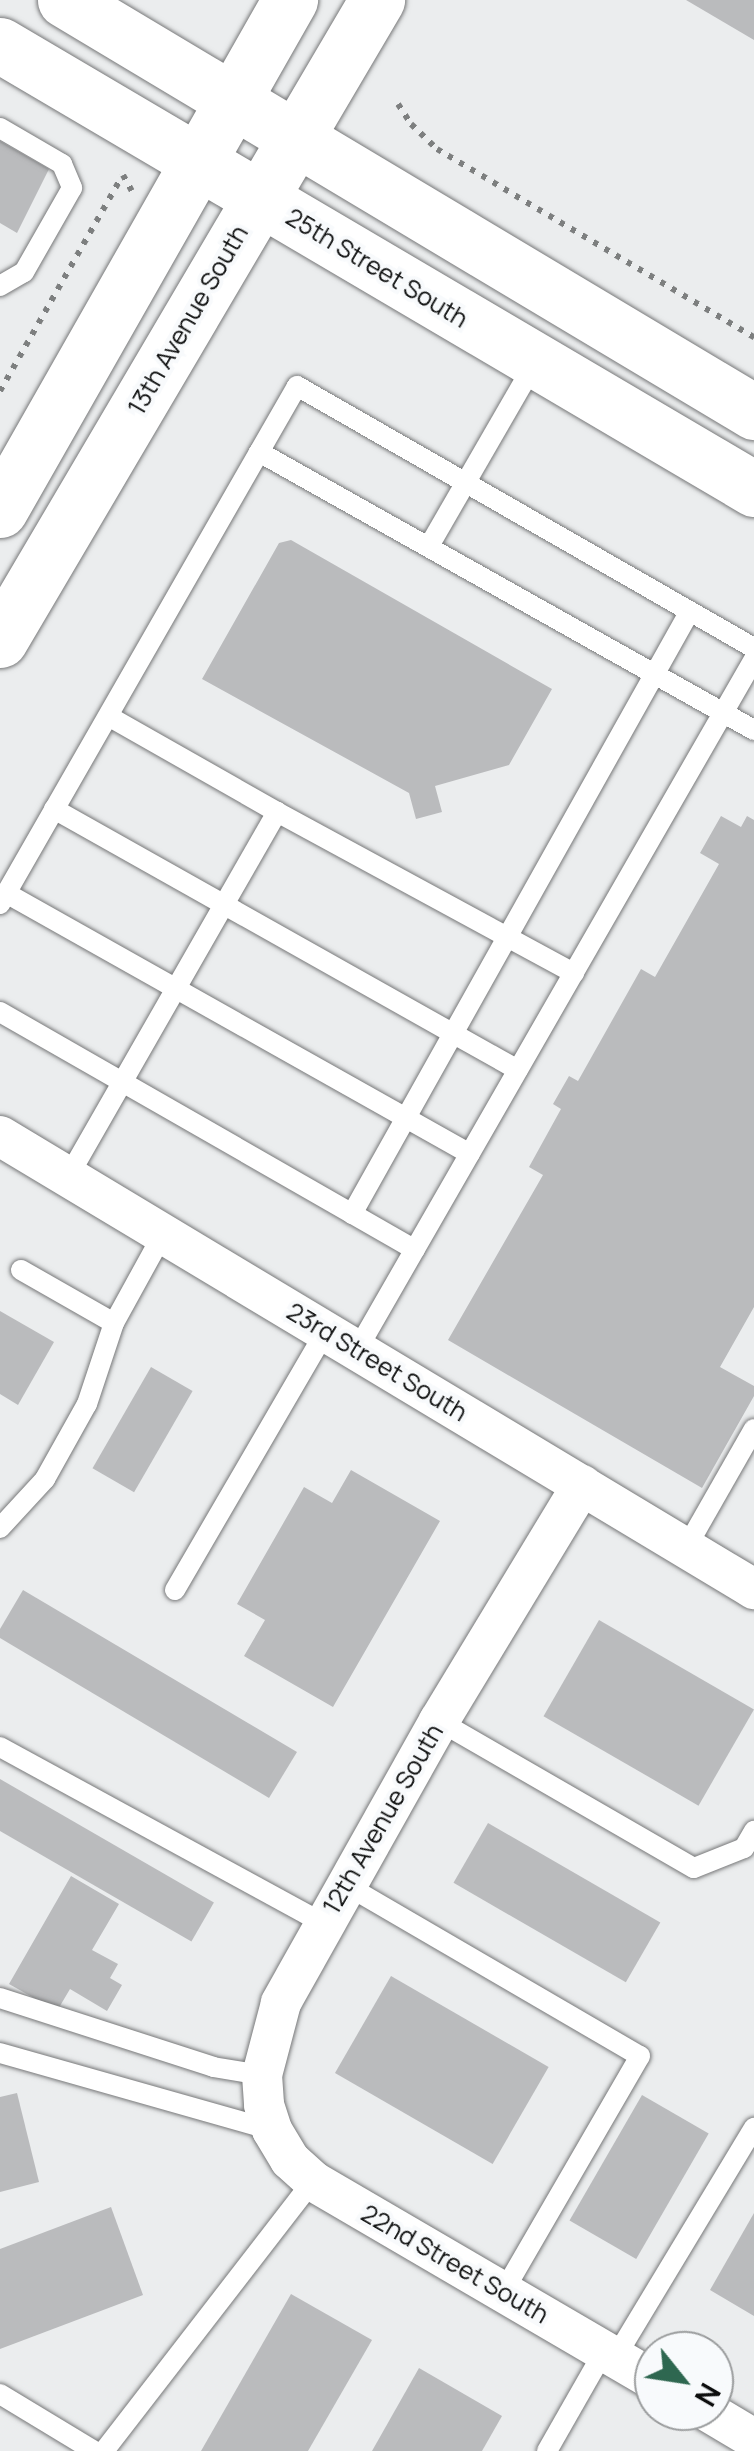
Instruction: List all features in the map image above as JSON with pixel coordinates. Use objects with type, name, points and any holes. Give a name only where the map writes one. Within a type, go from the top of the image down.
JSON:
[{"type":"main road","points":[[65,0],[754,412]]},
{"type":"main road","points":[[0,510],[290,0]]},
{"type":"main road","name":"13th Avenue South","points":[[0,640],[377,0]]},
{"type":"main road","name":"25th Street South","points":[[0,45],[754,490]]},
{"type":"street","name":"23rd Street South","points":[[0,1136],[754,1589]]},
{"type":"street","name":"12th Avenue South","points":[[272,2130],[262,2075],[281,2002],[439,1721],[582,1485]]},
{"type":"street","name":"22nd Street South","points":[[272,2130],[290,2160],[313,2181],[634,2368]]},
{"type":"lane","points":[[0,128],[62,164],[72,188],[24,272],[0,286]]},
{"type":"lane","points":[[430,546],[536,362]]},
{"type":"lane","points":[[470,1154],[175,988],[3,899],[54,808],[297,386],[754,648]]},
{"type":"lane","points":[[259,452],[656,671],[754,730]]},
{"type":"lane","points":[[352,1214],[690,611]]},
{"type":"lane","points":[[175,1590],[342,1340],[415,1250],[754,659]]},
{"type":"lane","points":[[108,716],[574,973]]},
{"type":"lane","points":[[54,808],[518,1070]]},
{"type":"lane","points":[[68,1176],[276,812]]},
{"type":"lane","points":[[0,1012],[415,1250]]},
{"type":"lane","points":[[0,1528],[44,1479],[87,1404],[114,1323],[163,1234]]},
{"type":"lane","points":[[21,1270],[114,1323]]},
{"type":"lane","points":[[686,1548],[754,1428]]},
{"type":"lane","points":[[439,1721],[694,1868],[744,1848],[754,1831]]},
{"type":"lane","points":[[0,1748],[324,1924]]},
{"type":"lane","points":[[346,1884],[640,2056],[502,2292]]},
{"type":"lane","points":[[0,1998],[196,2062],[262,2075]]},
{"type":"lane","points":[[0,2053],[272,2130]]},
{"type":"lane","points":[[547,2451],[754,2128]]},
{"type":"lane","points":[[104,2451],[313,2181]]},
{"type":"lane","points":[[0,2394],[94,2451]]},
{"type":"path","points":[[398,104],[411,124],[437,149],[754,337]]},
{"type":"path","points":[[0,392],[123,175]]},
{"type":"building","points":[[686,0],[754,0],[754,40]]},
{"type":"building","points":[[0,141],[49,169],[17,233],[0,223]]},
{"type":"building","points":[[291,540],[552,689],[509,765],[435,786],[442,812],[416,819],[409,793],[202,679],[279,543]]},
{"type":"building","points":[[721,816],[741,827],[747,816],[754,820],[754,1307],[720,1367],[754,1386],[754,1396],[702,1488],[448,1340],[543,1175],[529,1167],[561,1109],[553,1104],[569,1076],[578,1081],[641,969],[655,977],[719,864],[700,853]]},
{"type":"building","points":[[0,1311],[54,1342],[18,1405],[0,1394]]},
{"type":"building","points":[[151,1367],[193,1391],[134,1492],[92,1468]]},
{"type":"building","points":[[351,1470],[440,1521],[333,1707],[244,1656],[265,1620],[237,1604],[304,1487],[332,1503]]},
{"type":"building","points":[[23,1590],[297,1752],[269,1798],[0,1638],[0,1629]]},
{"type":"building","points":[[599,1620],[754,1709],[699,1806],[544,1716]]},
{"type":"building","points":[[0,1779],[214,1902],[191,1941],[0,1831]]},
{"type":"building","points":[[488,1823],[660,1922],[626,1982],[454,1883]]},
{"type":"building","points":[[71,1876],[119,1904],[92,1950],[118,1964],[110,1978],[122,1985],[107,2011],[70,1989],[57,2011],[9,1984]]},
{"type":"building","points":[[391,1976],[549,2067],[493,2164],[335,2073]]},
{"type":"building","points":[[17,2093],[39,2182],[0,2192],[0,2097]]},
{"type":"building","points":[[642,2095],[709,2134],[636,2259],[569,2221]]},
{"type":"building","points":[[111,2207],[143,2295],[0,2349],[0,2249]]},
{"type":"building","points":[[754,2213],[754,2316],[710,2290]]},
{"type":"building","points":[[291,2294],[372,2340],[308,2451],[201,2451]]},
{"type":"building","points":[[419,2368],[502,2416],[482,2451],[372,2451]]}]
